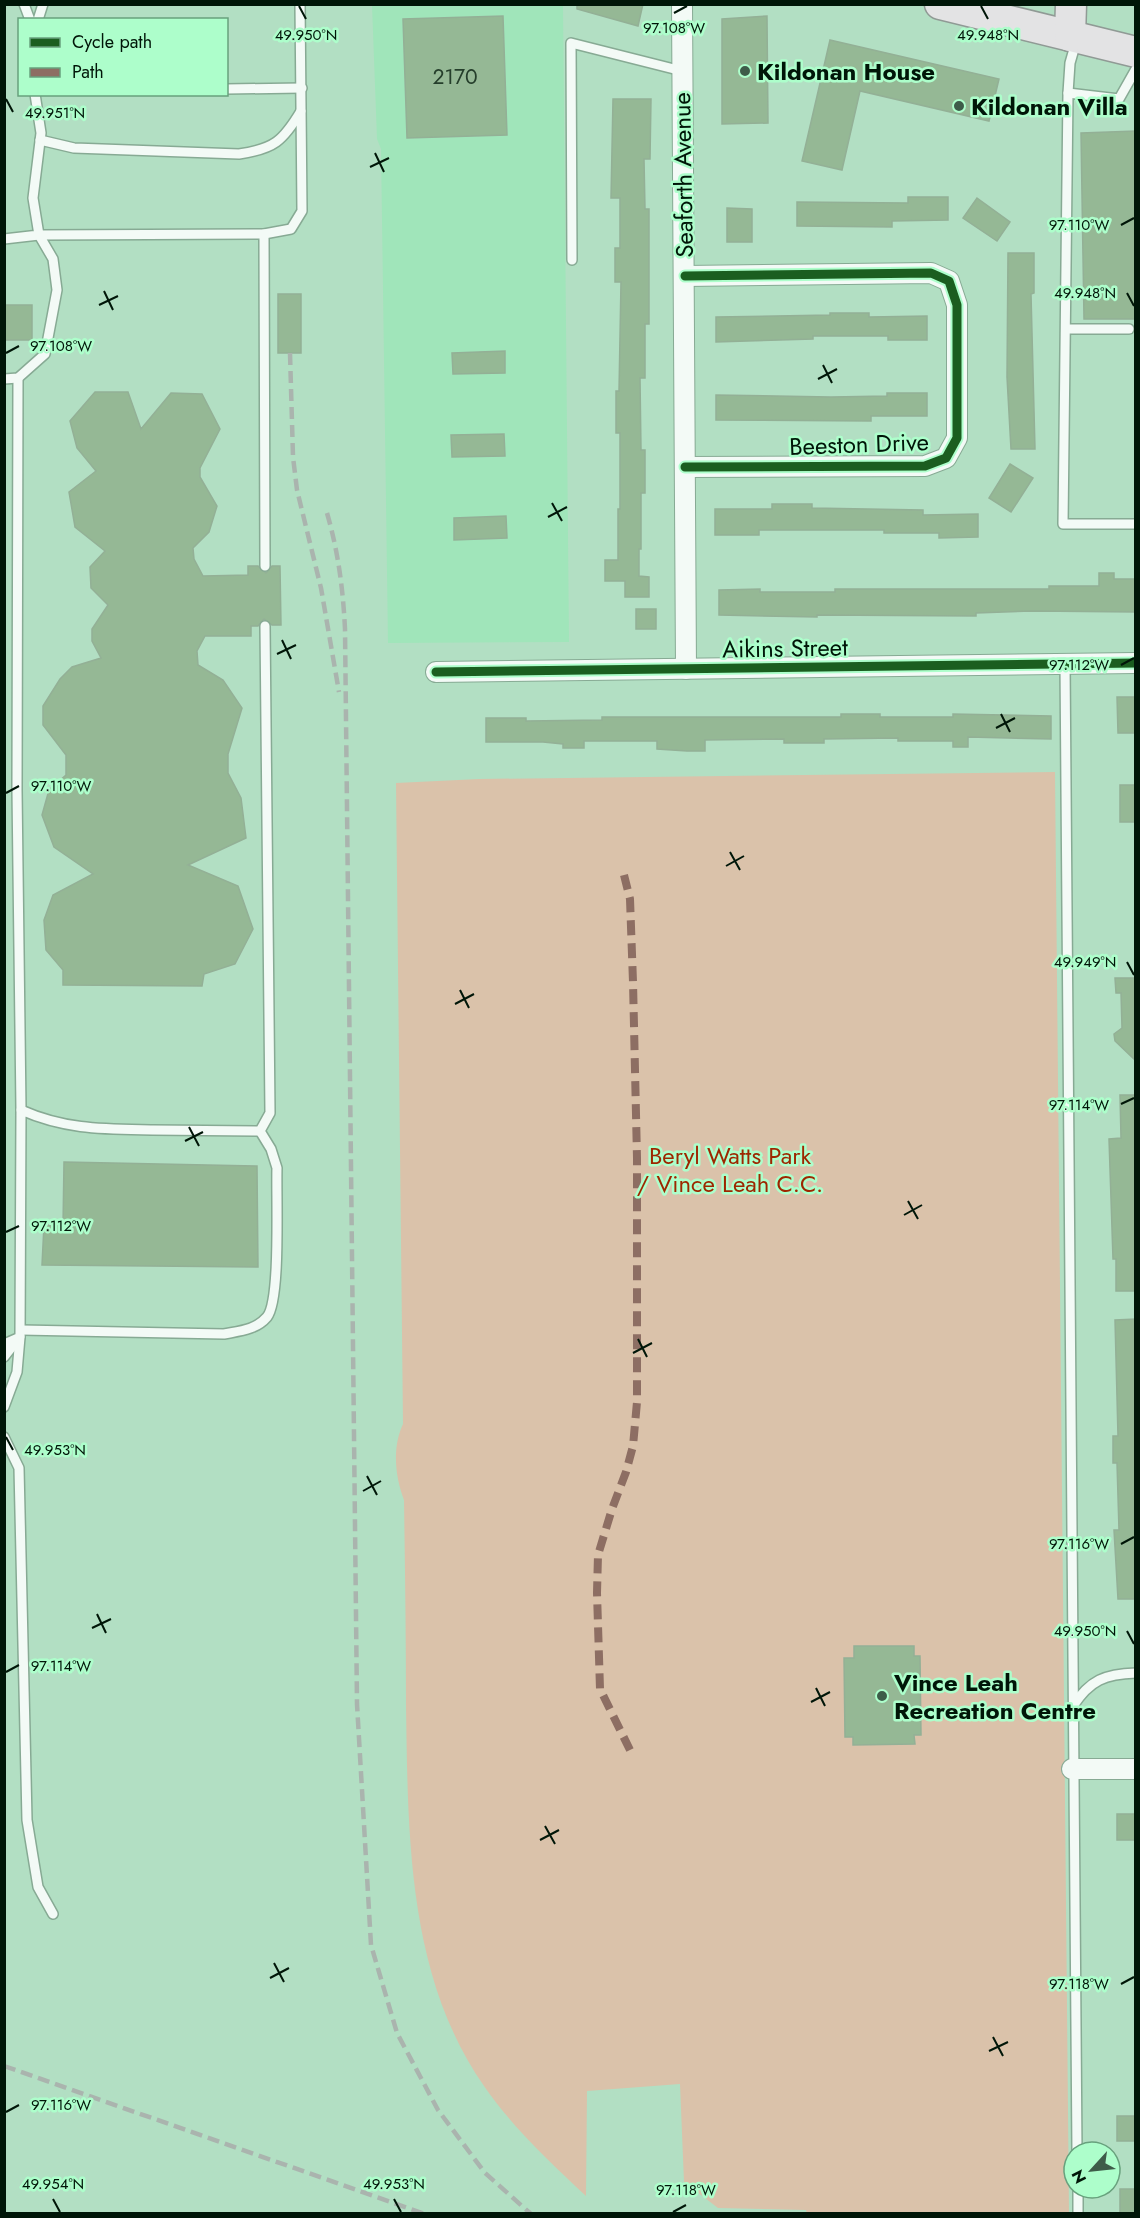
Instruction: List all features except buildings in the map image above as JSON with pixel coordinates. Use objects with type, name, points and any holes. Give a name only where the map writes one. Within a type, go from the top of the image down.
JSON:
[{"type":"main road","points":[[940,4],[1136,52]]},
{"type":"main road","points":[[1071,4],[1074,37]]},
{"type":"street","name":"Seaforth Avenue","points":[[682,4],[686,669]]},
{"type":"street","name":"Beeston Drive","points":[[685,276],[931,273],[949,281],[957,305],[957,438],[946,458],[924,466],[685,466]]},
{"type":"street","name":"Aikins Street","points":[[436,672],[1065,662],[1136,663]]},
{"type":"street","points":[[1072,1768],[1136,1769]]},
{"type":"lane","points":[[4,239],[39,235],[264,234],[291,229],[302,211],[300,4]]},
{"type":"lane","points":[[1074,37],[1068,93],[1064,524],[1136,524]]},
{"type":"lane","points":[[572,260],[571,43],[682,71]]},
{"type":"lane","points":[[1068,93],[1119,99],[1136,69]]},
{"type":"lane","points":[[228,89],[302,88]]},
{"type":"lane","points":[[4,379],[18,378],[45,354],[57,290],[53,259],[39,235],[33,198],[40,140],[35,96]]},
{"type":"lane","points":[[40,140],[74,148],[239,154],[266,150],[287,134],[302,109]]},
{"type":"lane","points":[[264,234],[265,566]]},
{"type":"lane","points":[[1066,330],[1129,329]]},
{"type":"lane","points":[[4,1407],[17,1372],[21,1333],[17,790],[18,378]]},
{"type":"lane","points":[[260,1131],[270,1113],[265,626]]},
{"type":"lane","points":[[1065,662],[1072,1768],[1077,2140]]},
{"type":"lane","points":[[21,1110],[46,1122],[81,1128],[260,1131]]},
{"type":"lane","points":[[4,1344],[21,1333],[224,1334],[251,1329],[268,1317],[275,1294],[277,1168],[271,1149],[260,1131]]},
{"type":"lane","points":[[4,1357],[21,1333]]},
{"type":"lane","points":[[4,1437],[19,1468],[27,1820],[38,1887],[53,1914]]},
{"type":"lane","points":[[1072,1708],[1084,1690],[1098,1680],[1114,1674],[1136,1673]]},
{"type":"shaded area","points":[[372,5],[563,5],[569,642],[388,643],[381,149],[377,139]]},
{"type":"green space","name":"Beryl Watts Park / Vince Leah C.C.","points":[[1055,772],[1068,2140],[1062,2140],[1062,2200],[1069,2200],[1069,2213],[807,2214],[806,2210],[718,2208],[684,2182],[680,2084],[587,2091],[586,2196],[532,2144],[484,2086],[459,2043],[440,1998],[426,1951],[417,1902],[408,1803],[404,1500],[398,1481],[396,1462],[397,1443],[403,1424],[396,783],[479,779]]},
{"type":"railway","points":[[290,353],[293,457],[297,490],[321,588],[339,692]]},
{"type":"railway","points":[[327,513],[339,570],[345,629],[357,1704],[371,1945],[397,2033],[438,2110],[485,2173],[531,2214]]},
{"type":"railway","points":[[4,2066],[425,2214]]},
{"type":"marked path","points":[[624,875],[630,899],[633,982],[637,1158],[637,1402],[633,1446],[598,1555],[597,1593],[600,1689],[630,1750]]},
{"type":"cycle path","points":[[685,276],[931,273],[949,281],[957,305],[957,438],[946,458],[925,466],[685,467]]},
{"type":"cycle path","points":[[436,672],[1136,663]]},
{"type":"place","name":"Kildonan House","points":[[745,71]]},
{"type":"place","name":"Kildonan Villa","points":[[959,106]]},
{"type":"place","name":"Vince Leah Recreation Centre","points":[[882,1696]]}]
